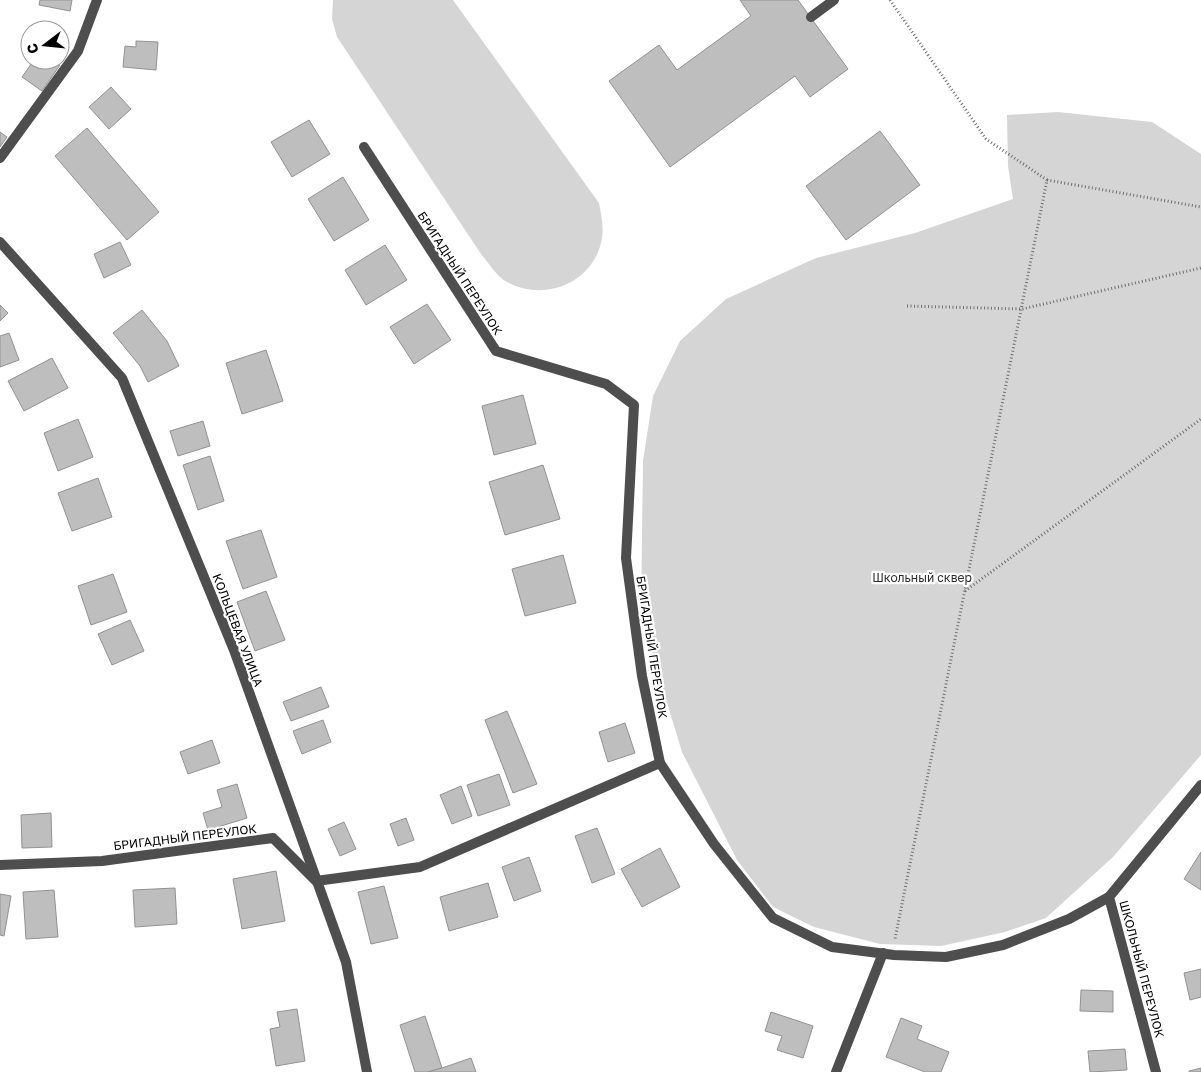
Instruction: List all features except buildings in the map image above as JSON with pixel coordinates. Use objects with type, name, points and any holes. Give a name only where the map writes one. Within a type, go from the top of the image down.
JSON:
[{"type":"street","points":[[0,158],[78,51],[97,0]]},
{"type":"street","points":[[811,17],[834,0]]},
{"type":"street","name":"БРИГАДНЫЙ ПЕРЕУЛОК","points":[[364,147],[496,352],[606,384],[634,405],[626,558],[642,676],[660,763]]},
{"type":"street","name":"КОЛЬЦЕВАЯ УЛИЦА","points":[[0,242],[122,378],[234,650],[346,962],[367,1072]]},
{"type":"street","points":[[316,881],[420,867],[660,763],[714,844],[773,918],[832,947],[894,954],[946,957],[1003,946],[1069,918],[1109,897]]},
{"type":"street","name":"ШКОЛЬНЫЙ ПЕРЕУЛОК","points":[[1156,1072],[1109,897],[1201,785]]},
{"type":"street","name":"БРИГАДНЫЙ ПЕРЕУЛОК","points":[[0,865],[102,861],[273,838],[316,881]]},
{"type":"street","points":[[836,1072],[883,953]]},
{"type":"path","points":[[890,0],[986,139],[1048,180],[1201,207]]},
{"type":"path","points":[[894,954],[895,929],[1048,180]]},
{"type":"path","points":[[907,306],[1022,309],[1201,268]]},
{"type":"path","points":[[965,591],[1201,419]]},
{"type":"green space","points":[[333,0],[453,0],[599,203],[602,238],[590,266],[579,277],[552,289],[537,290],[522,288],[507,282],[496,273],[481,254],[337,37],[332,19]]},
{"type":"green space","name":"Школьный сквер","points":[[1058,112],[1152,122],[1201,154],[1201,755],[1113,857],[1046,918],[1005,932],[941,946],[880,944],[814,927],[773,907],[737,860],[682,752],[641,617],[643,461],[653,396],[680,341],[726,299],[816,258],[915,233],[1013,199],[1008,166],[1007,115]]}]
